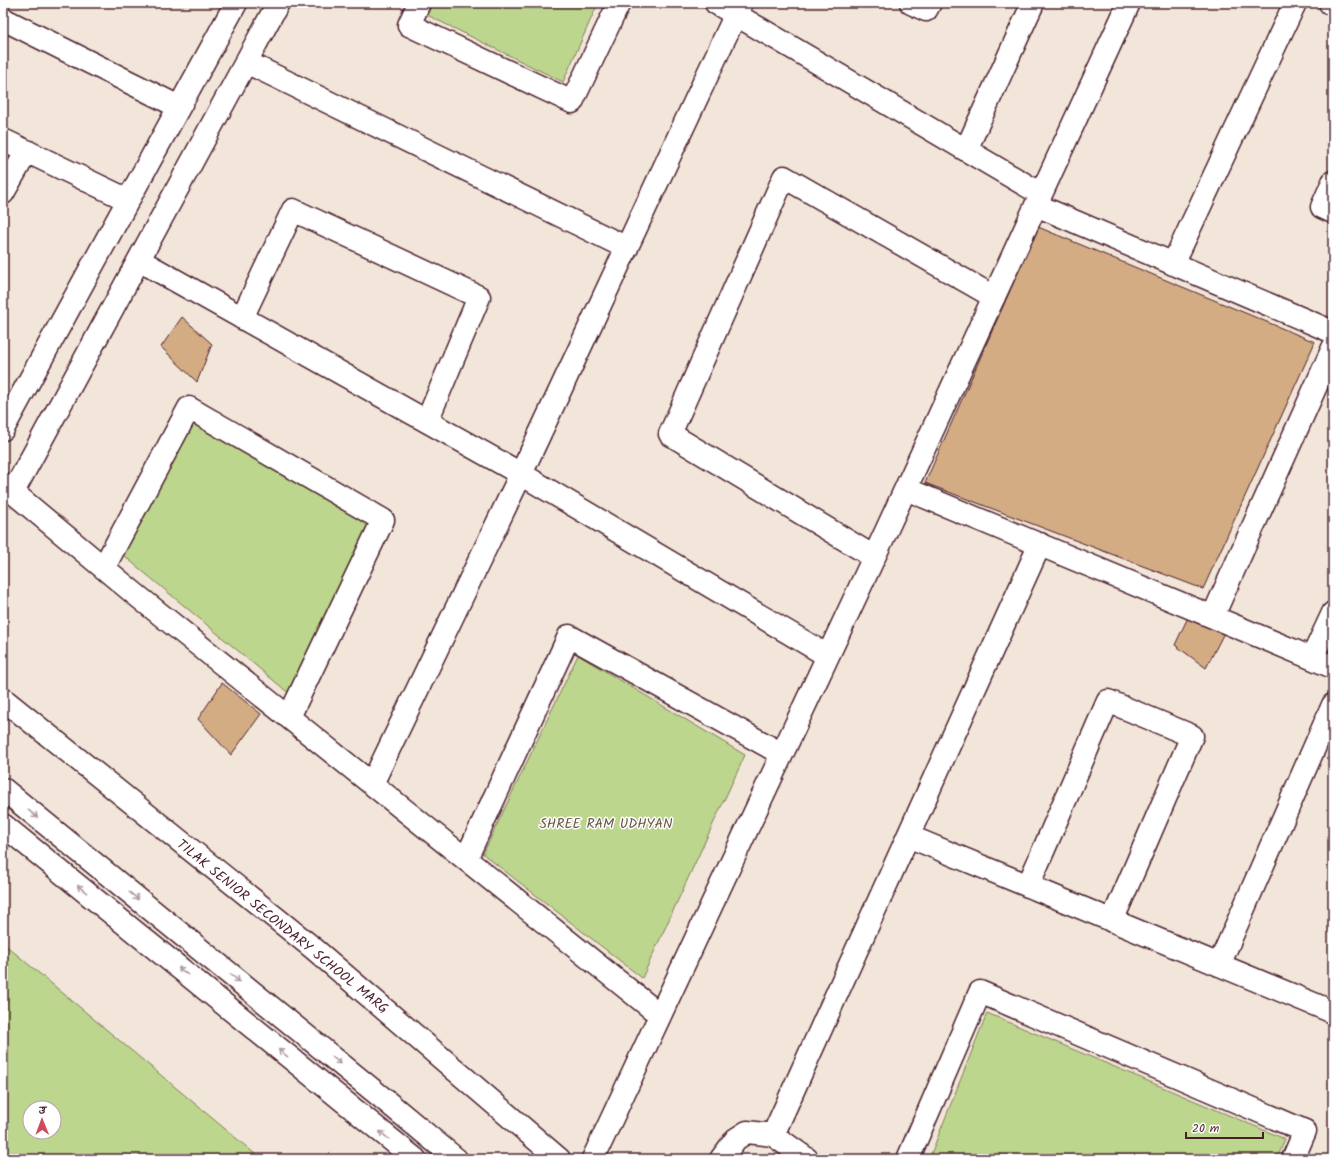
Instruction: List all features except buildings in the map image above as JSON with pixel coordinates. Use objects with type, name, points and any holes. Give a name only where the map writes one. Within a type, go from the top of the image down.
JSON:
[{"type":"street","points":[[278,3],[138,260],[8,488],[104,568],[660,1015]]},
{"type":"street","points":[[419,3],[409,24],[572,102],[618,3]]},
{"type":"street","points":[[716,3],[738,9],[966,150],[1039,200],[1173,264],[1333,332]]},
{"type":"street","points":[[911,3],[926,10],[930,3]]},
{"type":"street","points":[[966,150],[1033,3]]},
{"type":"street","points":[[592,1159],[906,489],[1130,3]]},
{"type":"street","points":[[1173,264],[1295,3]]},
{"type":"street","points":[[3,429],[179,108],[231,5]]},
{"type":"street","points":[[372,784],[521,474],[738,9]]},
{"type":"street","points":[[3,19],[179,108]]},
{"type":"street","points":[[246,62],[626,248]]},
{"type":"street","points":[[3,140],[128,200]]},
{"type":"street","points":[[3,193],[27,151]]},
{"type":"street","points":[[874,557],[670,434],[784,177],[994,297]]},
{"type":"street","points":[[1333,182],[1322,207],[1333,212]]},
{"type":"street","points":[[242,318],[292,210],[479,297],[427,421]]},
{"type":"street","points":[[138,260],[521,474],[828,656]]},
{"type":"street","points":[[1213,616],[1333,348]]},
{"type":"street","points":[[104,568],[189,408],[383,520],[289,717]]},
{"type":"street","points":[[906,489],[1333,667]]},
{"type":"street","points":[[773,1135],[1040,544]]},
{"type":"street","points":[[1312,658],[1333,613]]},
{"type":"street","points":[[466,859],[569,636],[782,754]]},
{"type":"street","name":"TILAK SENIOR SECONDARY SCHOOL MARG","points":[[3,699],[313,948],[559,1159]]},
{"type":"street","points":[[1028,886],[1108,701],[1192,736],[1112,921]]},
{"type":"street","points":[[1219,965],[1333,706]]},
{"type":"street","points":[[3,789],[456,1159]]},
{"type":"street","points":[[3,825],[415,1159]]},
{"type":"street","points":[[908,836],[1333,1012]]},
{"type":"street","points":[[908,1159],[980,992],[1305,1131],[1293,1159]]},
{"type":"street","points":[[721,1159],[736,1140],[747,1132],[773,1135],[807,1159]]},
{"type":"green space","points":[[433,3],[598,3],[563,82],[427,15]]},
{"type":"green space","points":[[193,424],[371,524],[291,695],[122,554]]},
{"type":"green space","name":"SHREE RAM UDHYAN","points":[[578,655],[745,755],[642,978],[483,854]]},
{"type":"green space","points":[[3,943],[261,1159],[3,1159]]},
{"type":"green space","points":[[987,1013],[1285,1139],[1277,1159],[929,1159]]}]
